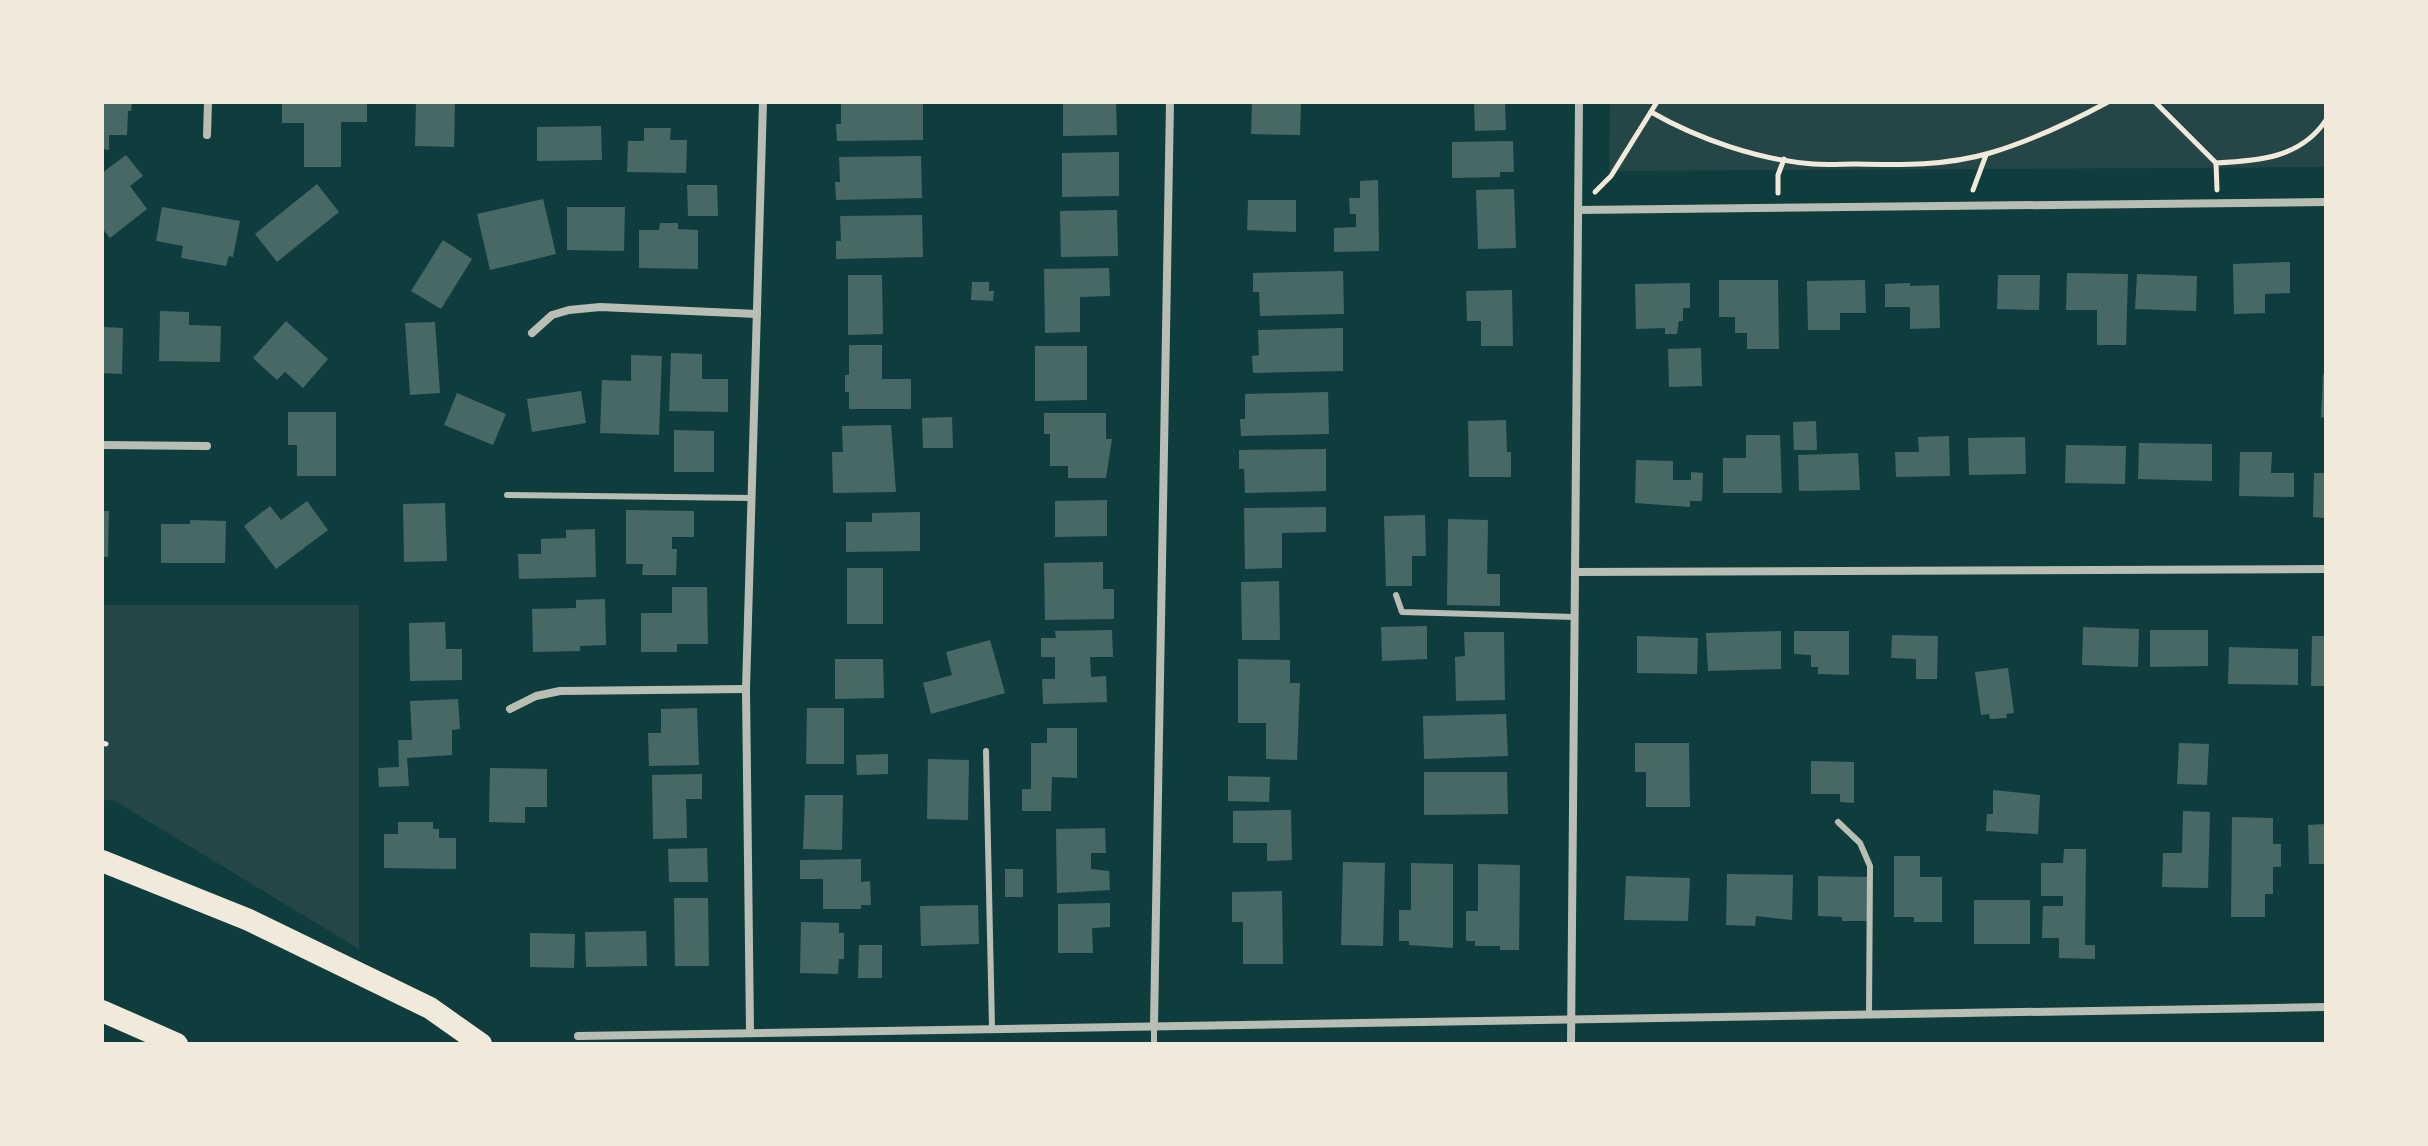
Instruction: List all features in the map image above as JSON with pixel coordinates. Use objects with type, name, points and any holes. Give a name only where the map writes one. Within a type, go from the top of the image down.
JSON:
[{"type":"highway","points":[[102,861],[249,920],[430,1008],[481,1044]]},
{"type":"highway","points":[[102,1011],[177,1044]]},
{"type":"street","points":[[207,135],[208,102]]},
{"type":"street","points":[[750,1032],[746,689],[763,102]]},
{"type":"street","points":[[1154,1025],[1170,102]]},
{"type":"street","points":[[1571,1044],[1579,102]]},
{"type":"street","points":[[1578,210],[2326,202]]},
{"type":"street","points":[[532,333],[552,315],[600,307],[757,314]]},
{"type":"street","points":[[102,445],[207,446]]},
{"type":"street","points":[[1575,572],[2326,569]]},
{"type":"street","points":[[510,709],[536,696],[560,691],[746,689]]},
{"type":"street","points":[[578,1036],[2326,1007]]},
{"type":"lane","points":[[507,495],[752,498]]},
{"type":"lane","points":[[1396,595],[1402,612],[1575,617]]},
{"type":"lane","points":[[986,751],[992,1028]]},
{"type":"lane","points":[[1838,822],[1860,843],[1870,866],[1869,1015]]},
{"type":"lane","points":[[1154,1025],[1154,1044]]},
{"type":"path","points":[[1578,210],[1611,176],[1657,102]]},
{"type":"path","points":[[1651,112],[1668,122],[1727,145],[1784,159],[1812,164],[1920,166],[1986,154],[2060,126],[2108,102]]},
{"type":"path","points":[[2155,102],[2216,163],[2217,203]]},
{"type":"path","points":[[2216,163],[2274,157],[2300,147],[2317,133],[2326,120]]},
{"type":"path","points":[[1967,206],[1986,154]]},
{"type":"path","points":[[1778,208],[1778,175],[1784,159]]},
{"type":"shaded area","points":[[1610,102],[2326,102],[2326,167],[1609,171]]},
{"type":"shaded area","points":[[102,605],[359,605],[359,949],[115,801],[102,799]]},
{"type":"building","points":[[102,102],[132,102],[131,111],[128,111],[127,135],[109,135],[109,150],[102,149]]},
{"type":"building","points":[[282,102],[367,102],[367,122],[341,122],[341,167],[304,167],[304,123],[282,123]]},
{"type":"building","points":[[416,102],[455,102],[454,147],[415,146]]},
{"type":"building","points":[[841,102],[923,102],[923,140],[837,141],[836,124],[841,124]]},
{"type":"building","points":[[1063,102],[1116,102],[1117,135],[1063,136]]},
{"type":"building","points":[[1252,102],[1301,102],[1300,135],[1251,134]]},
{"type":"building","points":[[1474,102],[1505,102],[1506,130],[1475,131]]},
{"type":"building","points":[[601,126],[602,160],[537,161],[537,127]]},
{"type":"building","points":[[644,128],[671,128],[670,140],[687,140],[686,173],[627,172],[628,141],[644,141]]},
{"type":"building","points":[[1513,141],[1514,172],[1500,172],[1500,177],[1452,178],[1452,142]]},
{"type":"building","points":[[1119,152],[1119,196],[1062,197],[1062,153]]},
{"type":"building","points":[[126,155],[143,176],[130,186],[147,209],[110,238],[102,228],[102,173]]},
{"type":"building","points":[[921,156],[922,198],[836,200],[835,182],[840,182],[839,157]]},
{"type":"building","points":[[1378,180],[1379,251],[1334,252],[1334,228],[1356,227],[1356,214],[1350,214],[1349,198],[1360,198],[1360,181]]},
{"type":"building","points":[[317,184],[339,212],[277,262],[255,234]]},
{"type":"building","points":[[687,185],[717,185],[718,216],[688,216]]},
{"type":"building","points":[[1514,189],[1516,248],[1478,249],[1476,190]]},
{"type":"building","points":[[543,199],[556,254],[490,270],[477,214]]},
{"type":"building","points":[[1248,200],[1296,200],[1296,232],[1247,230]]},
{"type":"building","points":[[162,207],[240,221],[233,257],[229,256],[226,266],[181,258],[183,246],[156,241]]},
{"type":"building","points":[[567,207],[625,207],[624,251],[567,250]]},
{"type":"building","points":[[1117,210],[1118,256],[1061,257],[1060,211]]},
{"type":"building","points":[[922,215],[923,257],[836,259],[836,241],[841,241],[840,216]]},
{"type":"building","points":[[660,223],[678,223],[678,229],[698,230],[698,269],[639,268],[639,230],[659,230]]},
{"type":"building","points":[[443,240],[472,259],[441,309],[411,291]]},
{"type":"building","points":[[2290,262],[2290,293],[2265,294],[2265,313],[2234,314],[2233,264]]},
{"type":"building","points":[[1109,268],[1110,296],[1080,297],[1080,332],[1045,333],[1044,269]]},
{"type":"building","points":[[1343,271],[1344,314],[1260,316],[1259,292],[1253,292],[1253,273]]},
{"type":"building","points":[[2067,273],[2128,274],[2126,345],[2097,345],[2097,310],[2066,310]]},
{"type":"building","points":[[2137,274],[2197,276],[2196,311],[2135,309]]},
{"type":"building","points":[[848,275],[882,275],[883,334],[848,335]]},
{"type":"building","points":[[1998,275],[2040,275],[2039,310],[1997,309]]},
{"type":"building","points":[[1719,280],[1778,280],[1779,349],[1747,349],[1747,333],[1735,333],[1735,317],[1719,317]]},
{"type":"building","points":[[1865,280],[1866,313],[1840,313],[1840,330],[1808,330],[1807,281]]},
{"type":"building","points":[[972,282],[989,282],[989,291],[994,291],[993,301],[971,300]]},
{"type":"building","points":[[1690,283],[1690,308],[1683,308],[1683,321],[1679,321],[1677,334],[1665,334],[1665,328],[1636,329],[1635,284]]},
{"type":"building","points":[[1910,283],[1910,286],[1939,285],[1940,328],[1910,329],[1910,307],[1885,307],[1885,284]]},
{"type":"building","points":[[1512,290],[1513,346],[1481,346],[1481,321],[1467,321],[1466,291]]},
{"type":"building","points":[[160,311],[189,312],[189,325],[221,326],[220,362],[159,361]]},
{"type":"building","points":[[286,321],[328,359],[303,388],[285,372],[277,380],[253,358]]},
{"type":"building","points":[[435,322],[440,393],[410,395],[405,323]]},
{"type":"building","points":[[104,327],[123,328],[122,374],[102,373]]},
{"type":"building","points":[[1343,328],[1343,371],[1253,373],[1252,356],[1259,355],[1258,330]]},
{"type":"building","points":[[849,345],[882,345],[882,379],[911,379],[911,409],[849,409],[845,375],[849,375]]},
{"type":"building","points":[[1035,346],[1087,346],[1087,400],[1035,401]]},
{"type":"building","points":[[1701,348],[1702,386],[1669,387],[1668,349]]},
{"type":"building","points":[[671,353],[702,354],[702,379],[728,379],[728,412],[669,411]]},
{"type":"building","points":[[631,355],[662,356],[659,435],[600,433],[602,380],[631,381]]},
{"type":"building","points":[[2323,374],[2326,374],[2326,418],[2321,417]]},
{"type":"building","points":[[581,391],[586,423],[532,432],[527,399]]},
{"type":"building","points":[[1328,392],[1329,434],[1241,436],[1240,419],[1245,419],[1245,394]]},
{"type":"building","points":[[457,393],[506,414],[493,445],[444,425]]},
{"type":"building","points":[[288,412],[336,412],[336,476],[297,476],[297,445],[288,445]]},
{"type":"building","points":[[1044,413],[1106,413],[1106,439],[1112,439],[1106,478],[1068,478],[1068,466],[1050,466],[1050,434],[1044,434]]},
{"type":"building","points":[[952,417],[953,448],[923,448],[922,418]]},
{"type":"building","points":[[1506,420],[1511,477],[1469,477],[1468,421]]},
{"type":"building","points":[[1816,421],[1817,450],[1794,450],[1793,422]]},
{"type":"building","points":[[891,425],[896,492],[833,493],[832,452],[843,452],[842,426]]},
{"type":"building","points":[[674,430],[714,431],[714,472],[674,472]]},
{"type":"building","points":[[1746,435],[1780,435],[1782,493],[1723,493],[1723,458],[1746,458]]},
{"type":"building","points":[[1949,436],[1950,476],[1896,477],[1895,452],[1919,452],[1918,437]]},
{"type":"building","points":[[2025,437],[2026,474],[1969,475],[1968,438]]},
{"type":"building","points":[[2139,443],[2212,444],[2212,481],[2138,479]]},
{"type":"building","points":[[2066,445],[2126,446],[2125,484],[2065,483]]},
{"type":"building","points":[[1326,449],[1326,491],[1245,493],[1244,469],[1239,469],[1239,450]]},
{"type":"building","points":[[2240,452],[2272,452],[2271,473],[2294,473],[2294,497],[2239,496]]},
{"type":"building","points":[[1858,453],[1860,490],[1799,491],[1798,455]]},
{"type":"building","points":[[1636,460],[1673,461],[1673,480],[1691,480],[1691,472],[1703,473],[1702,501],[1690,501],[1690,507],[1635,503]]},
{"type":"building","points":[[2314,473],[2326,473],[2326,518],[2313,517]]},
{"type":"building","points":[[1107,500],[1107,536],[1055,537],[1055,501]]},
{"type":"building","points":[[307,501],[328,530],[276,569],[244,526],[270,506],[281,520]]},
{"type":"building","points":[[445,503],[447,561],[404,562],[403,504]]},
{"type":"building","points":[[1326,507],[1326,532],[1282,533],[1282,568],[1245,569],[1244,508]]},
{"type":"building","points":[[626,510],[694,511],[694,537],[672,537],[672,549],[677,549],[676,575],[642,575],[643,564],[626,564]]},
{"type":"building","points":[[102,511],[109,511],[108,557],[102,557]]},
{"type":"building","points":[[920,512],[920,551],[846,552],[846,522],[872,522],[872,513]]},
{"type":"building","points":[[1425,515],[1426,556],[1412,556],[1412,586],[1386,586],[1384,516]]},
{"type":"building","points":[[1448,519],[1488,520],[1487,574],[1500,574],[1500,606],[1447,605]]},
{"type":"building","points":[[190,520],[226,521],[225,563],[161,563],[161,524],[190,524]]},
{"type":"building","points":[[595,529],[596,577],[519,579],[518,554],[541,554],[541,539],[566,538],[566,530]]},
{"type":"building","points":[[1103,562],[1103,589],[1114,589],[1114,619],[1045,620],[1044,563]]},
{"type":"building","points":[[847,568],[883,568],[883,624],[847,624]]},
{"type":"building","points":[[1279,581],[1280,640],[1242,640],[1241,582]]},
{"type":"building","points":[[672,587],[707,587],[708,644],[677,644],[677,652],[641,652],[641,613],[672,613]]},
{"type":"building","points":[[605,599],[606,645],[580,646],[580,651],[533,652],[532,609],[576,608],[576,600]]},
{"type":"building","points":[[445,622],[446,649],[462,649],[462,680],[410,681],[409,623]]},
{"type":"building","points":[[1427,626],[1427,659],[1382,661],[1381,627]]},
{"type":"building","points":[[2083,627],[2139,629],[2138,667],[2082,665]]},
{"type":"building","points":[[1112,630],[1113,657],[1090,657],[1091,677],[1106,676],[1107,702],[1043,704],[1042,679],[1055,679],[1055,657],[1041,657],[1041,638],[1056,638],[1055,631]]},
{"type":"building","points":[[2150,630],[2208,630],[2208,666],[2150,667]]},
{"type":"building","points":[[1781,631],[1781,669],[1708,671],[1706,633]]},
{"type":"building","points":[[1794,631],[1849,631],[1849,675],[1818,674],[1818,667],[1811,667],[1811,655],[1794,654]]},
{"type":"building","points":[[1464,632],[1504,632],[1505,700],[1456,701],[1455,657],[1465,656]]},
{"type":"building","points":[[1892,635],[1938,636],[1937,679],[1916,679],[1916,659],[1891,658]]},
{"type":"building","points":[[1637,636],[1698,638],[1697,674],[1637,673]]},
{"type":"building","points":[[2312,636],[2326,636],[2326,686],[2311,686]]},
{"type":"building","points":[[990,640],[1005,693],[931,714],[923,683],[952,675],[946,652]]},
{"type":"building","points":[[2229,647],[2298,649],[2298,685],[2228,684]]},
{"type":"building","points":[[835,659],[883,659],[884,698],[835,699]]},
{"type":"building","points":[[1238,659],[1290,660],[1290,683],[1300,683],[1297,760],[1266,759],[1266,723],[1238,723]]},
{"type":"building","points":[[2008,668],[2014,713],[2006,714],[2007,718],[1990,719],[1989,714],[1981,715],[1975,672]]},
{"type":"building","points":[[458,699],[460,729],[452,730],[452,755],[407,758],[409,786],[379,787],[378,768],[399,767],[398,740],[412,740],[410,701]]},
{"type":"building","points":[[697,708],[699,765],[649,766],[648,733],[661,733],[661,709]]},
{"type":"building","points":[[807,708],[844,708],[844,764],[806,764]]},
{"type":"building","points":[[1506,714],[1508,756],[1424,759],[1423,716]]},
{"type":"building","points":[[1047,728],[1077,728],[1077,778],[1052,777],[1051,811],[1022,811],[1022,789],[1031,789],[1031,743],[1047,743]]},
{"type":"building","points":[[1635,743],[1689,743],[1690,807],[1646,807],[1646,772],[1635,772]]},
{"type":"building","points":[[2179,743],[2209,744],[2207,785],[2177,784]]},
{"type":"building","points":[[888,754],[888,774],[857,775],[856,755]]},
{"type":"building","points":[[928,759],[969,760],[968,820],[927,819]]},
{"type":"building","points":[[1811,761],[1854,762],[1854,803],[1840,802],[1840,794],[1811,794]]},
{"type":"building","points":[[490,768],[547,769],[547,807],[525,807],[525,823],[489,822]]},
{"type":"building","points":[[1424,772],[1507,772],[1508,814],[1424,815]]},
{"type":"building","points":[[702,774],[702,799],[686,799],[687,838],[653,839],[652,775]]},
{"type":"building","points":[[1228,776],[1270,777],[1269,802],[1228,801]]},
{"type":"building","points":[[1993,790],[2040,795],[2038,834],[1986,831],[1987,814],[1993,814]]},
{"type":"building","points":[[805,795],[843,795],[842,850],[803,849]]},
{"type":"building","points":[[1291,810],[1292,860],[1267,861],[1267,843],[1233,843],[1233,811]]},
{"type":"building","points":[[2183,811],[2210,812],[2208,888],[2162,887],[2163,853],[2182,853]]},
{"type":"building","points":[[2232,817],[2273,818],[2273,844],[2281,844],[2281,867],[2273,867],[2273,894],[2265,894],[2265,917],[2231,917]]},
{"type":"building","points":[[398,822],[433,822],[433,829],[439,829],[439,838],[456,838],[456,869],[384,868],[384,834],[398,834]]},
{"type":"building","points":[[2326,824],[2326,864],[2309,864],[2308,825]]},
{"type":"building","points":[[1105,828],[1106,853],[1091,853],[1091,869],[1109,871],[1110,890],[1057,893],[1056,829]]},
{"type":"building","points":[[707,848],[708,882],[669,882],[668,849]]},
{"type":"building","points":[[2064,849],[2086,849],[2085,945],[2095,945],[2095,959],[2059,958],[2059,938],[2042,938],[2043,906],[2063,906],[2063,896],[2041,896],[2041,863],[2063,863]]},
{"type":"building","points":[[1894,856],[1920,856],[1920,877],[1942,877],[1942,922],[1914,922],[1914,917],[1894,917]]},
{"type":"building","points":[[861,859],[861,882],[870,881],[871,905],[861,905],[861,909],[823,909],[823,879],[800,879],[800,860]]},
{"type":"building","points":[[1343,862],[1385,863],[1383,946],[1341,945]]},
{"type":"building","points":[[1411,863],[1453,864],[1453,948],[1409,945],[1409,941],[1399,941],[1399,910],[1411,910]]},
{"type":"building","points":[[1478,864],[1520,865],[1519,950],[1475,946],[1475,941],[1466,941],[1466,911],[1478,911]]},
{"type":"building","points":[[1005,869],[1023,869],[1023,897],[1005,897]]},
{"type":"building","points":[[1727,874],[1793,875],[1792,920],[1756,916],[1755,926],[1726,925]]},
{"type":"building","points":[[1626,876],[1690,878],[1688,921],[1624,920]]},
{"type":"building","points":[[1818,876],[1869,877],[1868,921],[1842,921],[1842,917],[1818,916]]},
{"type":"building","points":[[1282,891],[1283,964],[1243,964],[1243,922],[1232,922],[1232,892]]},
{"type":"building","points":[[674,898],[708,898],[709,966],[675,966]]},
{"type":"building","points":[[1974,900],[2030,900],[2030,944],[1974,944]]},
{"type":"building","points":[[1110,903],[1110,927],[1092,928],[1093,953],[1058,953],[1058,904]]},
{"type":"building","points":[[978,905],[979,944],[921,946],[920,906]]},
{"type":"building","points":[[801,922],[839,923],[839,933],[844,933],[844,959],[839,959],[838,974],[800,973]]},
{"type":"building","points":[[646,931],[647,966],[586,967],[585,932]]},
{"type":"building","points":[[530,933],[575,934],[574,968],[530,967]]},
{"type":"building","points":[[859,945],[882,945],[882,978],[858,978]]}]
